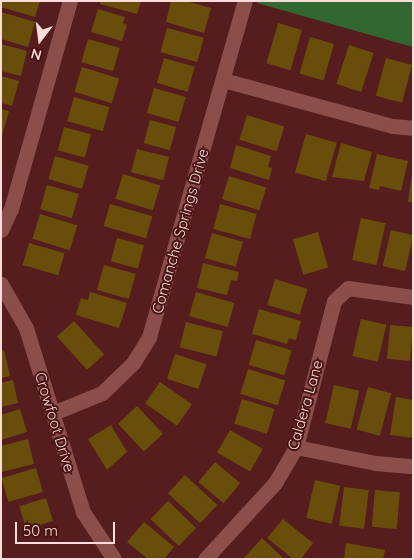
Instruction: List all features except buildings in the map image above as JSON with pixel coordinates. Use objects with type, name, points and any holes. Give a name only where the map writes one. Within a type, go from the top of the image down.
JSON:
[{"type":"street","points":[[1,230],[11,209],[70,1]]},
{"type":"street","name":"Comanche Springs Drive","points":[[53,413],[102,393],[124,374],[142,350],[154,321],[245,1]]},
{"type":"street","points":[[223,80],[392,126],[413,128]]},
{"type":"street","name":"Crowfoot Drive","points":[[1,284],[26,328],[83,512],[114,559]]},
{"type":"street","name":"Caldera Lane","points":[[205,559],[274,483],[296,446],[334,301],[348,288],[413,297]]},
{"type":"street","points":[[296,446],[375,464],[413,466]]},
{"type":"green space","points":[[258,1],[413,1],[413,47],[257,3]]}]
